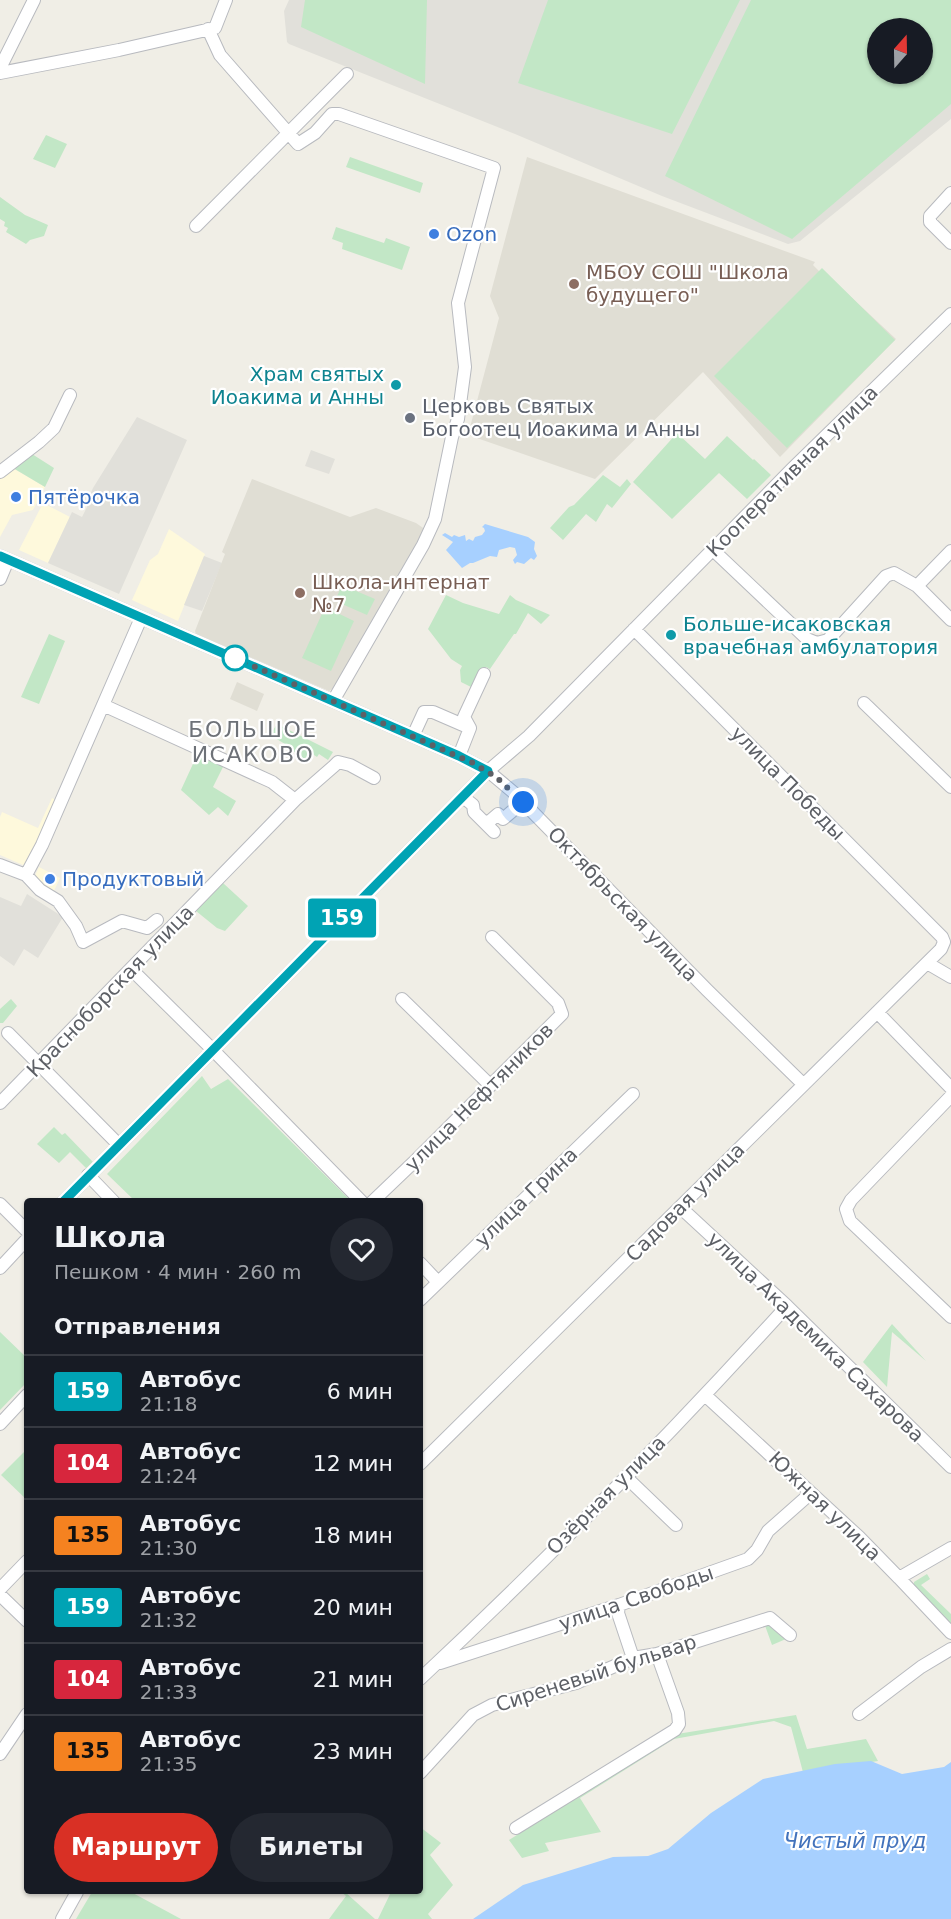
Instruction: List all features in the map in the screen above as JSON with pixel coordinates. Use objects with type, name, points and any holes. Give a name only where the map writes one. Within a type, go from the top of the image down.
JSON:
[{"type":"street","points":[[0,71],[34,0]]},
{"type":"street","points":[[0,71],[119,50],[215,28],[226,0]]},
{"type":"street","points":[[208,29],[220,55],[298,144],[315,133],[332,114],[339,114],[494,168],[458,303],[465,367],[464,381],[458,419],[452,436],[435,519],[423,545],[333,701]]},
{"type":"street","points":[[196,226],[347,74]]},
{"type":"street","points":[[951,192],[930,216],[930,222],[951,243]]},
{"type":"street","name":"Кооперативная улица","points":[[488,771],[529,736],[712,549],[951,314]]},
{"type":"street","points":[[0,472],[54,428],[69,395]]},
{"type":"street","points":[[712,549],[807,639],[818,643],[828,640],[886,576],[894,573],[917,586],[951,620]]},
{"type":"street","points":[[917,586],[951,551]]},
{"type":"street","points":[[0,579],[4,558]]},
{"type":"street","name":"Октябрьская улица","points":[[4,558],[459,756],[488,771],[523,802],[707,990],[803,1084]]},
{"type":"street","points":[[26,875],[42,845],[141,618]]},
{"type":"street","name":"улица Победы","points":[[634,629],[942,937]]},
{"type":"street","points":[[470,728],[464,717],[484,674]]},
{"type":"street","points":[[864,703],[951,787]]},
{"type":"street","points":[[103,705],[272,782],[295,800]]},
{"type":"street","points":[[413,736],[424,712],[433,712],[470,728]]},
{"type":"street","points":[[459,756],[470,728]]},
{"type":"street","name":"Красноборская улица","points":[[0,1103],[295,800],[339,762],[350,765],[374,778]]},
{"type":"street","points":[[67,1198],[212,1048],[488,771]]},
{"type":"street","points":[[463,797],[473,805],[474,813],[489,827],[498,814],[503,819],[523,802]]},
{"type":"street","points":[[0,865],[26,875],[40,890],[58,901],[76,926],[83,942],[122,921],[147,928],[157,920]]},
{"type":"street","name":"улица Нефтяников","points":[[376,1198],[562,1014],[558,1003],[492,937]]},
{"type":"street","name":"Садовая улица","points":[[423,1461],[941,949],[944,942],[942,937]]},
{"type":"street","points":[[927,963],[951,977]]},
{"type":"street","points":[[131,969],[212,1048],[358,1198]]},
{"type":"street","points":[[402,999],[490,1085]]},
{"type":"street","points":[[877,1012],[951,1088]]},
{"type":"street","points":[[8,1033],[118,1144]]},
{"type":"street","name":"улица Грина","points":[[423,1297],[633,1094]]},
{"type":"street","points":[[951,1096],[851,1200],[846,1209],[850,1221],[951,1317]]},
{"type":"street","points":[[88,1175],[110,1198]]},
{"type":"street","points":[[0,1204],[24,1228]]},
{"type":"street","name":"улица Академика Сахарова","points":[[680,1207],[787,1306],[951,1467]]},
{"type":"street","points":[[0,1268],[24,1242]]},
{"type":"street","points":[[423,1266],[438,1282]]},
{"type":"street","name":"Озёрная улица","points":[[423,1676],[706,1396],[787,1306]]},
{"type":"street","name":"Южная улица","points":[[706,1396],[760,1443],[810,1493],[859,1537],[951,1633]]},
{"type":"street","points":[[0,1425],[24,1398]]},
{"type":"street","points":[[626,1477],[676,1525]]},
{"type":"street","name":"улица Свободы","points":[[436,1664],[619,1605],[748,1559],[757,1550],[768,1531],[810,1493]]},
{"type":"street","points":[[899,1578],[951,1548]]},
{"type":"street","points":[[0,1588],[24,1564]]},
{"type":"street","points":[[0,1595],[24,1618]]},
{"type":"street","points":[[619,1605],[618,1613],[633,1658]]},
{"type":"street","name":"Сиреневый бульвар","points":[[423,1770],[473,1715],[492,1705],[576,1683],[633,1658],[657,1654],[770,1618],[790,1635]]},
{"type":"street","points":[[859,1714],[921,1667],[951,1649]]},
{"type":"street","points":[[516,1828],[675,1730],[679,1724],[678,1713],[657,1654]]},
{"type":"street","points":[[0,1754],[24,1718]]},
{"type":"street","points":[[62,1919],[76,1894]]},
{"type":"shaded area","points":[[289,0],[951,0],[951,119],[800,241],[788,244],[662,196],[287,42],[284,11]]},
{"type":"shaded area","points":[[527,157],[815,262],[813,265],[819,271],[836,283],[896,339],[780,457],[703,372],[595,479],[468,435],[499,318],[490,296]]},
{"type":"shaded area","points":[[137,417],[187,440],[119,594],[48,563],[72,512],[82,517],[90,501],[88,499],[93,488]]},
{"type":"shaded area","points":[[311,450],[335,459],[329,474],[305,466]]},
{"type":"shaded area","points":[[13,468],[45,487],[33,510],[12,515],[0,537],[0,478]]},
{"type":"shaded area","name":"Школа-интернат №7","points":[[252,479],[350,517],[376,508],[416,523],[426,530],[335,687],[329,691],[196,634],[195,631],[225,554],[222,552]]},
{"type":"shaded area","points":[[43,503],[70,517],[48,563],[19,550]]},
{"type":"shaded area","points":[[169,529],[205,554],[178,621],[132,600],[150,560],[158,554]]},
{"type":"shaded area","points":[[204,556],[222,563],[202,611],[184,605]]},
{"type":"shaded area","points":[[237,682],[264,694],[257,711],[230,699]]},
{"type":"shaded area","points":[[52,798],[60,802],[30,868],[0,855],[2,812],[38,828]]},
{"type":"shaded area","name":"Продуктовый","points":[[39,867],[60,878],[54,891],[34,878]]},
{"type":"shaded area","points":[[27,894],[63,917],[38,958],[24,949],[14,966],[0,956],[0,897],[21,906]]},
{"type":"green space","points":[[305,0],[427,0],[425,84],[301,27]]},
{"type":"green space","points":[[548,0],[740,0],[672,134],[518,83]]},
{"type":"green space","points":[[751,0],[951,0],[951,104],[792,239],[665,176]]},
{"type":"green space","points":[[46,135],[67,144],[55,168],[33,159]]},
{"type":"green space","points":[[350,157],[423,183],[420,193],[346,167]]},
{"type":"green space","points":[[0,197],[25,215],[48,225],[44,236],[30,240],[26,244],[6,232],[8,228],[0,219]]},
{"type":"green space","points":[[336,227],[384,243],[386,238],[410,247],[402,270],[342,249],[343,243],[332,239]]},
{"type":"green space","points":[[822,268],[895,340],[787,448],[714,376]]},
{"type":"green space","points":[[677,433],[705,459],[727,436],[771,475],[747,499],[719,473],[672,519],[633,482]]},
{"type":"green space","points":[[32,454],[54,468],[45,487],[13,468]]},
{"type":"green space","points":[[603,475],[620,487],[627,479],[631,484],[612,508],[607,504],[596,522],[586,514],[563,540],[550,528]]},
{"type":"green space","points":[[342,585],[375,599],[367,615],[335,601]]},
{"type":"green space","points":[[446,595],[499,614],[510,595],[550,615],[541,624],[528,613],[516,634],[490,669],[486,667],[475,689],[461,682],[462,666],[451,659],[428,629]]},
{"type":"green space","points":[[325,607],[354,621],[331,671],[302,658]]},
{"type":"green space","points":[[49,634],[65,641],[39,704],[21,697]]},
{"type":"green space","points":[[277,724],[333,752],[328,760],[319,754],[317,757],[311,753],[306,760],[270,735]]},
{"type":"green space","points":[[198,753],[224,765],[213,787],[236,801],[228,816],[218,807],[209,815],[181,790]]},
{"type":"green space","points":[[223,883],[248,906],[225,931],[217,928],[196,911]]},
{"type":"green space","points":[[11,999],[17,1006],[3,1023],[0,1023],[0,1009]]},
{"type":"green space","points":[[202,1076],[211,1089],[228,1079],[348,1198],[132,1198],[107,1174]]},
{"type":"green space","points":[[54,1127],[62,1135],[65,1133],[93,1162],[87,1169],[70,1152],[59,1163],[37,1144]]},
{"type":"green space","points":[[892,1324],[926,1361],[892,1332],[887,1387],[863,1362]]},
{"type":"green space","points":[[0,1332],[24,1355],[24,1385],[0,1410]]},
{"type":"green space","points":[[24,1452],[24,1497],[1,1475]]},
{"type":"green space","points":[[927,1574],[930,1579],[921,1585],[951,1614],[951,1625],[914,1586],[914,1582]]},
{"type":"green space","points":[[778,1616],[786,1639],[772,1645],[763,1620]]},
{"type":"green space","points":[[796,1715],[807,1749],[866,1739],[878,1761],[834,1768],[804,1776],[791,1727],[774,1721],[674,1739],[580,1798],[601,1832],[545,1843],[549,1851],[522,1858],[509,1840],[677,1734]]},
{"type":"green space","points":[[423,1829],[441,1843],[430,1855],[453,1885],[428,1914],[432,1919],[378,1919],[390,1894],[423,1894]]},
{"type":"green space","points":[[91,1894],[135,1894],[181,1919],[76,1919]]},
{"type":"green space","points":[[344,1894],[347,1894],[375,1919],[329,1919],[346,1896]]},
{"type":"water","points":[[485,524],[528,537],[535,542],[534,549],[537,556],[534,560],[531,558],[524,564],[517,562],[515,564],[513,560],[517,555],[515,548],[510,547],[499,550],[497,557],[490,556],[462,568],[446,550],[453,542],[442,535],[445,533],[452,537],[454,535],[459,537],[465,535],[466,541],[469,539],[473,541],[485,531],[482,527]]},
{"type":"water","name":"Чистый пруд","points":[[871,1761],[902,1774],[944,1767],[951,1762],[951,1919],[473,1919],[523,1885],[613,1857],[648,1856],[668,1849],[711,1813],[763,1779],[835,1764]]},
{"type":"bus line","name":"159","points":[[0,556],[459,756],[488,771],[212,1048],[67,1198]]},
{"type":"place","name":"Ozon","points":[[434,234]]},
{"type":"place","name":"МБОУ СОШ \"Школа будущего\"","points":[[574,284]]},
{"type":"place","name":"Храм святых Иоакима и Анны","points":[[396,385]]},
{"type":"place","name":"Церковь Святых Богоотец Иоакима и Анны","points":[[410,418]]},
{"type":"place","name":"Пятёрочка","points":[[16,497]]},
{"type":"place","name":"Школа-интернат №7","points":[[300,593]]},
{"type":"place","name":"Больше-исаковская врачебная амбулатория","points":[[671,635]]},
{"type":"place","name":"Продуктовый","points":[[50,879]]},
{"type":"district","name":"БОЛЬШОЕ ИСАКОВО","points":[[253,742]]},
{"type":"route","points":[[235,658],[473,763],[496,777],[523,802]]}]
